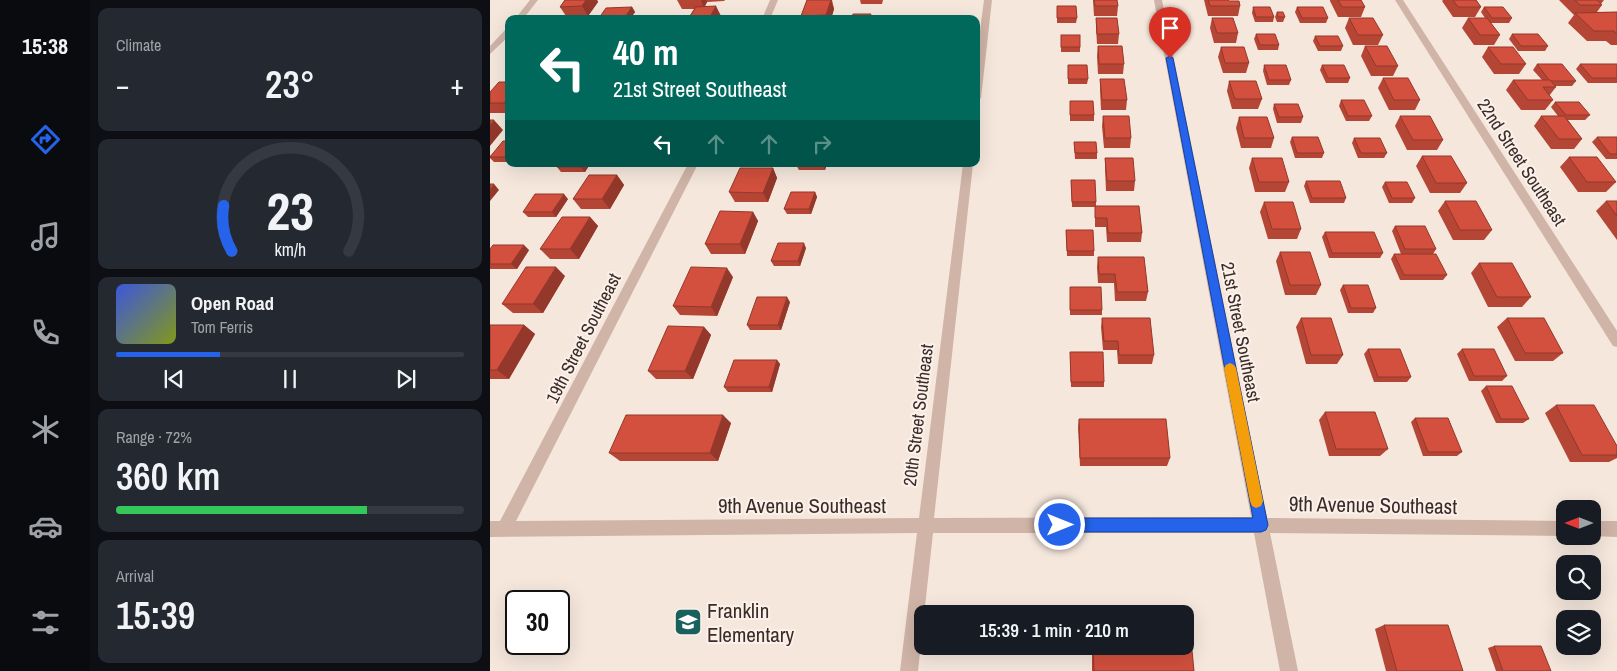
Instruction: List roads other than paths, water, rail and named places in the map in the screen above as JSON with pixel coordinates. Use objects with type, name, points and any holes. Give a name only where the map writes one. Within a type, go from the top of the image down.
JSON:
[{"type":"street","points":[[522,15],[534,0]]},
{"type":"street","points":[[768,15],[774,0]]},
{"type":"street","points":[[980,65],[988,0]]},
{"type":"street","name":"21st Street Southeast","points":[[1158,0],[1289,671]]},
{"type":"street","name":"22nd Street Southeast","points":[[1399,0],[1617,342]]},
{"type":"street","points":[[490,51],[505,34]]},
{"type":"street","name":"19th Street Southeast","points":[[497,529],[691,167]]},
{"type":"street","name":"20th Street Southeast","points":[[908,671],[968,167]]},
{"type":"street","name":"9th Avenue Southeast","points":[[497,529],[1261,525],[1556,529]]},
{"type":"street","points":[[1601,529],[1617,529]]},
{"type":"place","name":"Franklin Elementary","points":[[688,622]]}]
